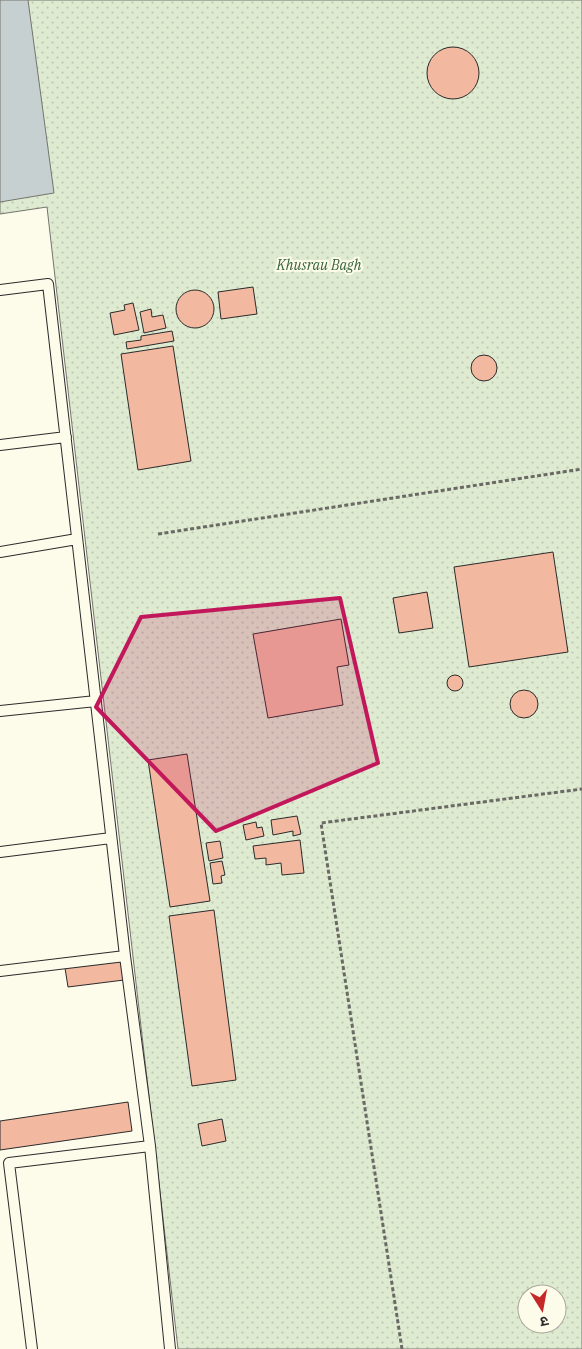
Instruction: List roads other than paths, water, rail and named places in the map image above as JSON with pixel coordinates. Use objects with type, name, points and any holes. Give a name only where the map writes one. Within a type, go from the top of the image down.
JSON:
[{"type":"lane","points":[[0,290],[48,284],[111,838],[150,1146],[170,1349]]},
{"type":"lane","points":[[0,445],[66,437]]},
{"type":"lane","points":[[0,552],[77,539]]},
{"type":"lane","points":[[0,711],[96,701]]},
{"type":"lane","points":[[0,852],[111,838]]},
{"type":"lane","points":[[0,970],[125,956]]},
{"type":"lane","points":[[32,1349],[9,1163],[150,1146]]},
{"type":"park label","name":"Khusrau Bagh","points":[[319,265]]}]
